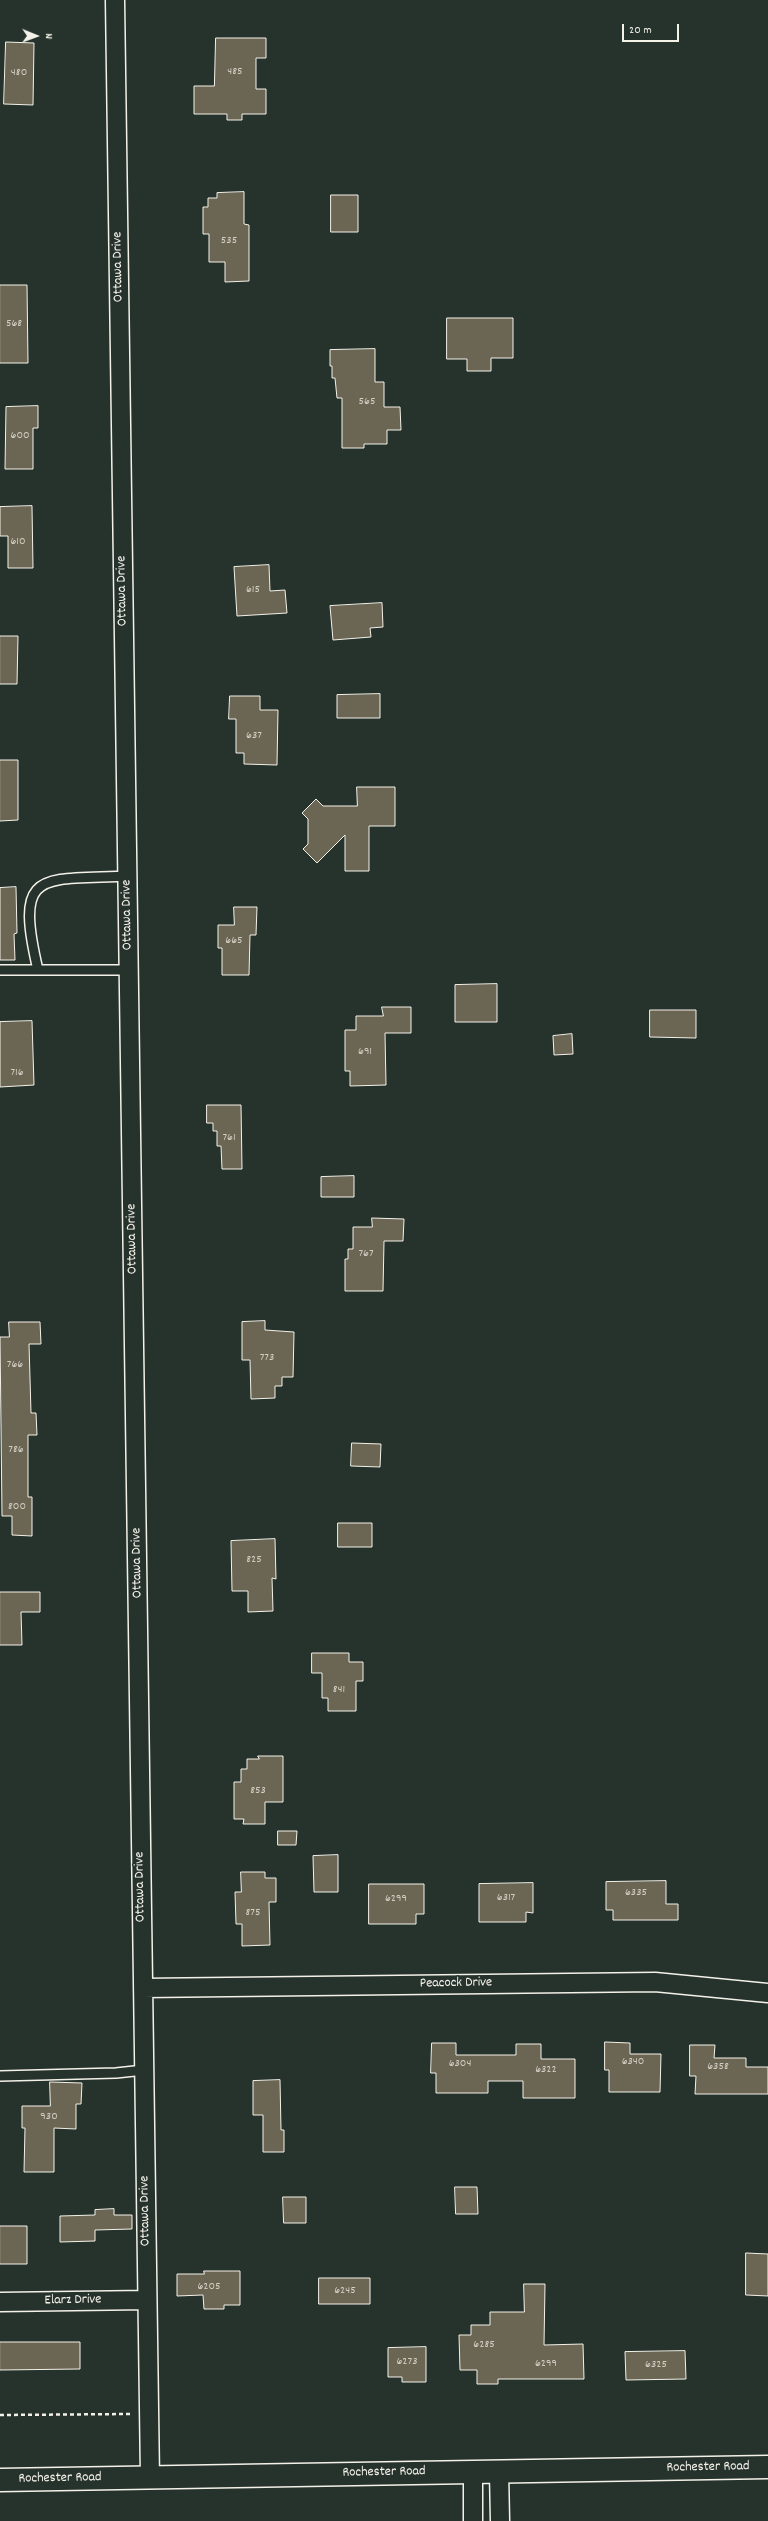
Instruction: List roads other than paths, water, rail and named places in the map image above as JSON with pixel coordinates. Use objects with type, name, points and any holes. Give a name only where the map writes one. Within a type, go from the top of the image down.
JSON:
[{"type":"main road","name":"Rochester Road","points":[[0,2480],[768,2466]]},
{"type":"street","name":"Ottawa Drive","points":[[115,0],[150,2477]]},
{"type":"street","name":"Peacock Drive","points":[[143,1988],[655,1982],[768,1993]]},
{"type":"street","name":"Elarz Drive","points":[[0,2302],[147,2300]]},
{"type":"street","points":[[499,2471],[500,2521]]},
{"type":"street","points":[[473,2472],[473,2521]]},
{"type":"lane","points":[[38,970],[30,935],[28,908],[35,891],[40,885],[55,879],[128,876]]},
{"type":"lane","points":[[0,970],[129,970]]},
{"type":"lane","points":[[0,2076],[116,2073],[144,2070]]}]
